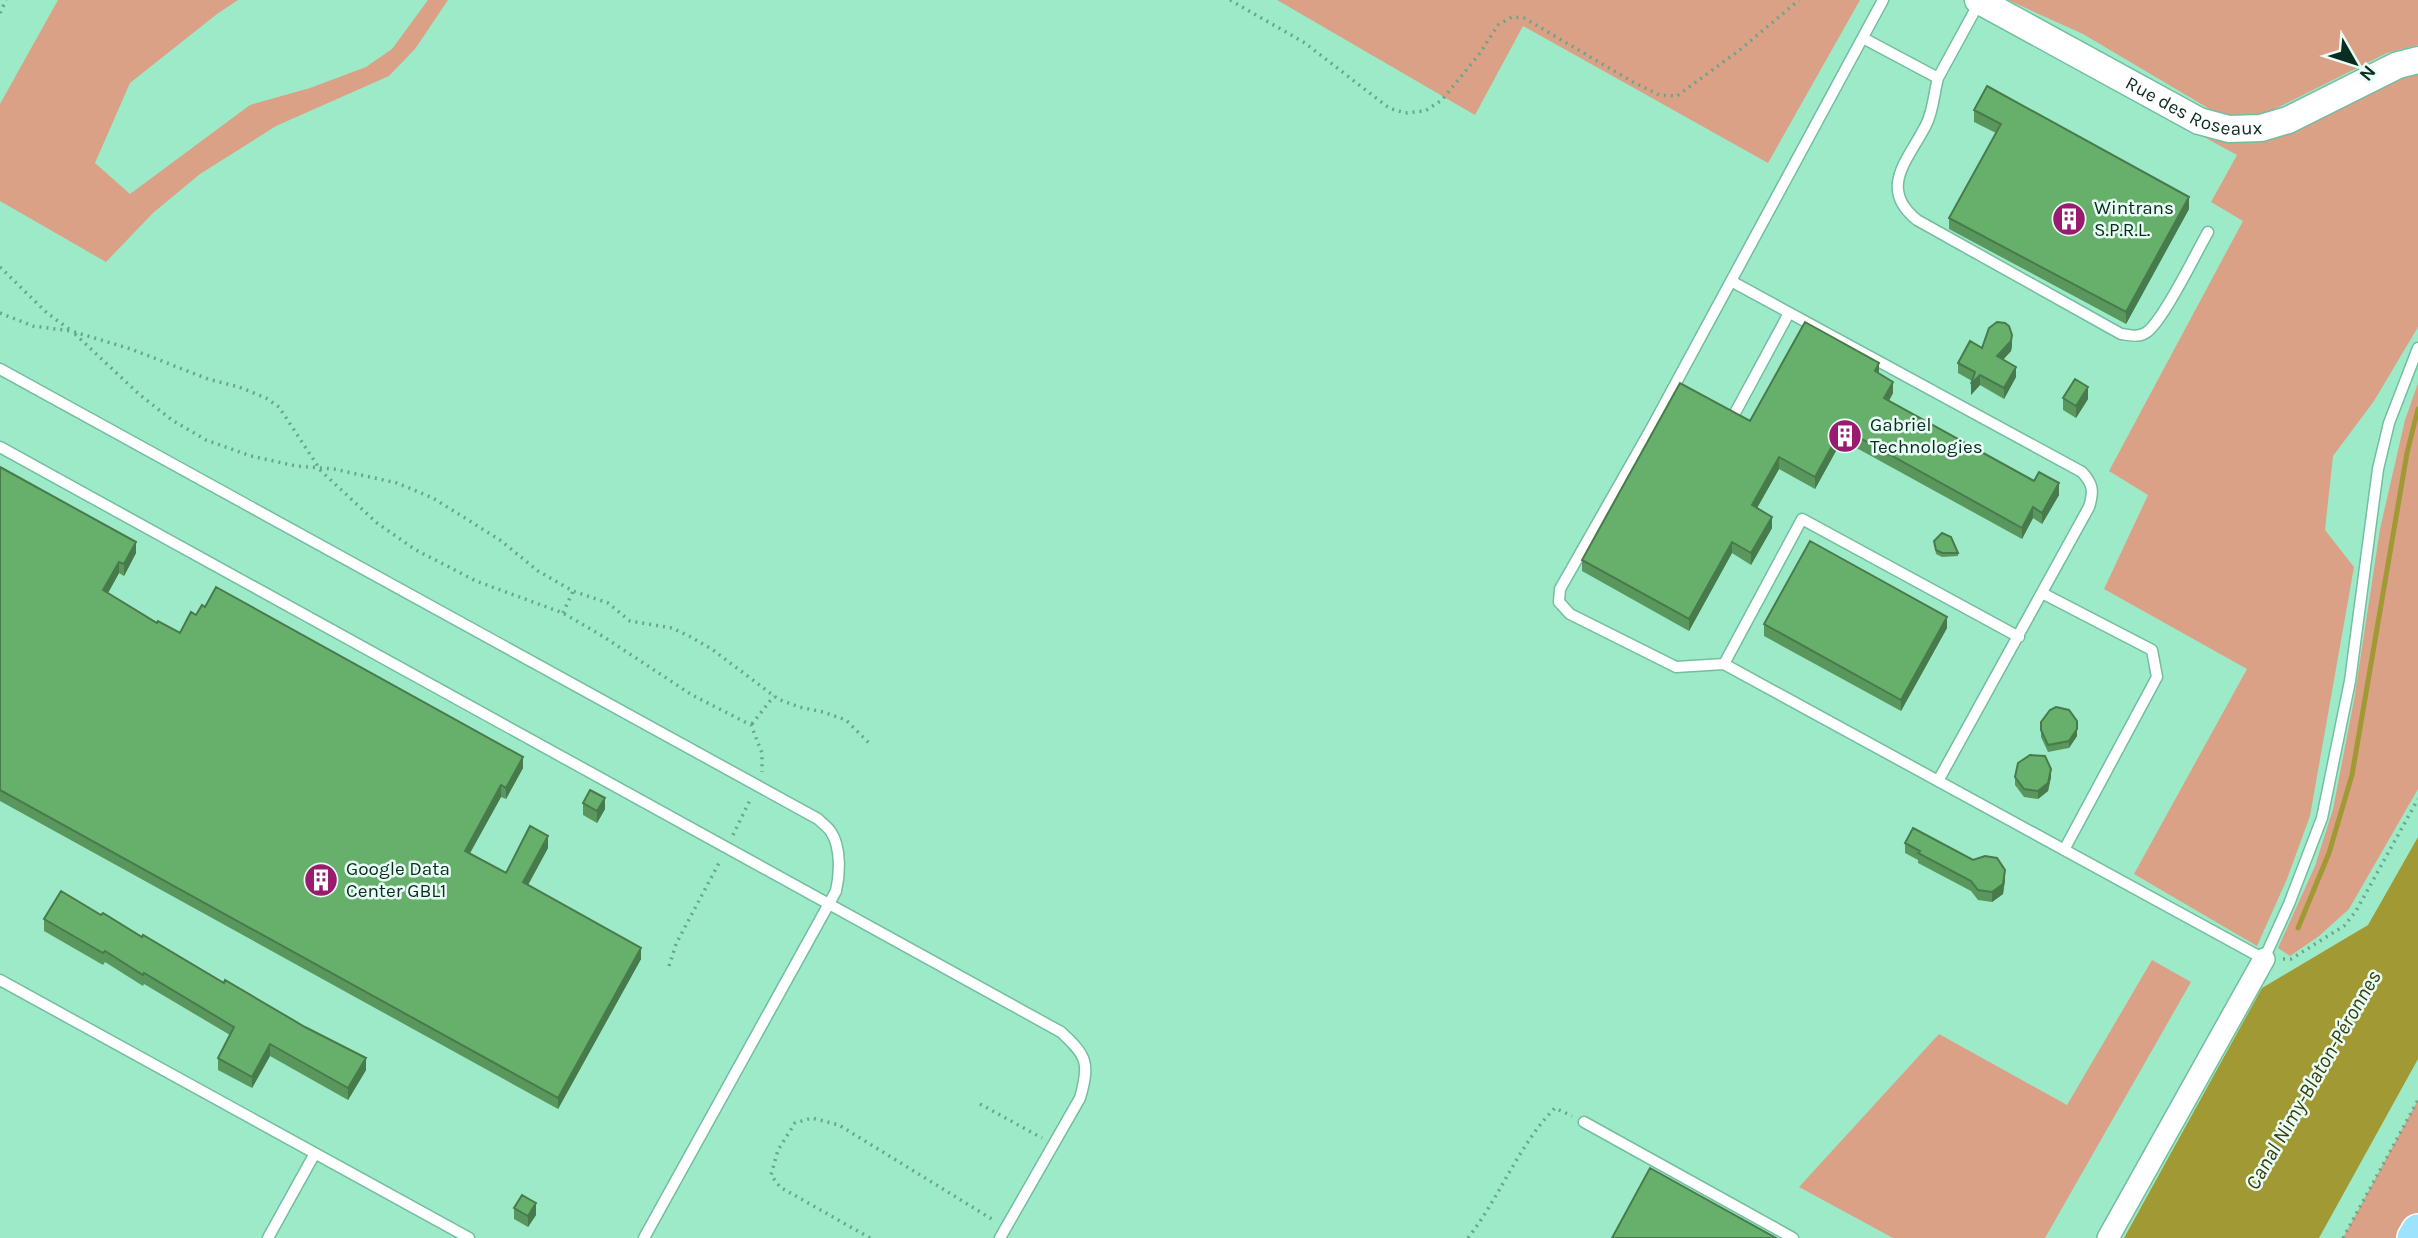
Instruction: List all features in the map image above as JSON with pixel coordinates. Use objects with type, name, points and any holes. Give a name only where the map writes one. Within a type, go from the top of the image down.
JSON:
[{"type":"main road","points":[[2414,1238],[2418,1231]]},
{"type":"street","name":"Rue des Roseaux","points":[[1979,1],[2199,121],[2229,129],[2261,128],[2288,120],[2398,65],[2418,60]]},
{"type":"street","points":[[2108,1238],[2264,959]]},
{"type":"lane","points":[[1883,0],[1560,589],[1559,602],[1570,614],[1676,667],[1724,664],[2264,959],[2289,904],[2322,818],[2350,681],[2378,469],[2389,424],[2418,348]]},
{"type":"lane","points":[[1979,1],[1938,78],[1927,122],[1897,179],[1899,193],[1909,214],[2121,334],[2137,336],[2146,332],[2159,318],[2208,232]]},
{"type":"lane","points":[[1863,38],[1938,78]]},
{"type":"lane","points":[[1731,281],[2082,472],[2090,481],[2093,492],[2090,507],[1938,781]]},
{"type":"lane","points":[[1735,413],[1789,313]]},
{"type":"lane","points":[[0,369],[818,819],[832,833],[837,850],[838,880],[828,905],[643,1238]]},
{"type":"lane","points":[[0,447],[1061,1032],[1081,1051],[1086,1064],[1080,1098],[1003,1233]]},
{"type":"lane","points":[[1724,664],[1802,519],[2018,637]]},
{"type":"lane","points":[[2042,593],[2152,650],[2157,677],[2064,850]]},
{"type":"lane","points":[[0,980],[469,1238]]},
{"type":"lane","points":[[1584,1122],[1793,1238]]},
{"type":"lane","points":[[268,1238],[314,1155]]},
{"type":"path","points":[[0,13],[6,0]]},
{"type":"path","points":[[1230,0],[1305,43],[1389,108],[1405,113],[1425,111],[1441,100],[1480,53],[1498,25],[1512,17],[1524,18],[1556,35],[1598,63],[1660,95],[1677,96],[1799,0]]},
{"type":"path","points":[[0,267],[47,313],[71,331],[140,395],[172,420],[206,440],[251,456],[296,466],[318,466],[397,483],[433,498],[573,591],[608,603],[630,621],[672,628],[691,637],[774,695],[799,707],[846,720],[870,744]]},
{"type":"path","points":[[0,313],[33,326],[71,331],[131,349],[266,398],[279,407],[318,466],[377,523],[416,550],[476,581],[563,613],[692,695],[751,725],[762,753],[763,771],[676,944],[669,966]]},
{"type":"path","points":[[563,613],[573,591]]},
{"type":"path","points":[[751,725],[774,695]]},
{"type":"path","points":[[2264,959],[2291,959],[2344,926],[2366,894],[2418,799]]},
{"type":"path","points":[[2343,1238],[2418,1100]]},
{"type":"path","points":[[980,1104],[1053,1144]]},
{"type":"path","points":[[1468,1238],[1483,1220],[1537,1126],[1555,1108],[1584,1122]]},
{"type":"path","points":[[870,1238],[780,1187],[771,1175],[778,1150],[795,1124],[811,1118],[839,1125],[1003,1233]]},
{"type":"shaded area","points":[[58,0],[238,0],[130,83],[95,163],[130,194],[250,105],[310,88],[366,67],[392,49],[428,0],[448,0],[415,49],[389,76],[276,126],[200,174],[153,213],[106,262],[0,201],[0,104]]},
{"type":"shaded area","points":[[1277,0],[1860,0],[1768,163],[1523,26],[1475,115]]},
{"type":"shaded area","points":[[2008,0],[2418,0],[2418,45],[2387,53],[2265,114],[2241,118],[2218,114],[2083,34]]},
{"type":"shaded area","points":[[2418,71],[2418,327],[2374,401],[2333,456],[2325,530],[2354,567],[2310,816],[2287,879],[2257,946],[2134,874],[2247,669],[2104,589],[2148,495],[2109,471],[2243,221],[2211,202],[2237,155],[2191,130],[2217,139]]},
{"type":"shaded area","points":[[2418,383],[2418,789],[2349,909],[2319,936],[2290,956],[2278,948],[2315,866],[2333,809],[2354,700],[2380,529],[2405,420]]},
{"type":"shaded area","points":[[2152,960],[2191,982],[2045,1238],[1893,1238],[1799,1187],[1939,1034],[2067,1105]]},
{"type":"shaded area","points":[[2418,1100],[2418,1238],[2343,1238]]},
{"type":"water","name":"Canal Nimy-Blaton-Péronnes","points":[[2418,837],[2418,1059],[2319,1238],[2124,1238],[2262,988],[2368,925]]},
{"type":"building","name":"Wintrans S.P.R.L.","points":[[1987,86],[2189,197],[2126,312],[1949,218],[2001,124],[1974,110]]},
{"type":"building","points":[[1805,322],[1879,363],[1875,371],[1893,382],[1884,398],[2034,481],[2039,472],[2059,483],[2042,513],[2033,507],[2022,528],[1842,428],[1815,477],[1779,457],[1752,505],[1772,517],[1751,553],[1732,542],[1689,619],[1582,560],[1680,383],[1750,421]]},
{"type":"building","points":[[1997,322],[2009,326],[2012,335],[2011,341],[1997,356],[2016,367],[2004,388],[1980,375],[1971,384],[1975,372],[1958,363],[1970,341],[1982,348],[1989,328]]},
{"type":"building","points":[[2075,379],[2088,387],[2076,406],[2063,398]]},
{"type":"building","name":"Google Data Center GBL1","points":[[0,467],[136,542],[124,564],[119,562],[103,590],[157,623],[158,621],[180,633],[191,612],[196,615],[202,605],[205,607],[216,587],[523,757],[506,788],[501,785],[465,851],[506,873],[530,826],[548,836],[523,882],[641,948],[558,1098],[0,790]]},
{"type":"building","points":[[1942,533],[1951,537],[1958,553],[1942,553],[1936,550],[1934,541]]},
{"type":"building","points":[[1810,541],[1947,617],[1901,700],[1764,624]]},
{"type":"building","points":[[2056,707],[2069,710],[2077,721],[2077,729],[2069,741],[2048,745],[2041,730],[2041,722],[2050,710]]},
{"type":"building","points":[[2030,755],[2045,756],[2051,769],[2048,783],[2038,791],[2024,789],[2015,777],[2018,763]]},
{"type":"building","points":[[590,790],[605,798],[597,811],[583,803]]},
{"type":"building","points":[[1913,828],[1973,860],[1985,856],[1997,858],[2005,870],[2003,884],[1992,892],[1978,890],[1971,881],[1918,853],[1920,851],[1905,843]]},
{"type":"building","points":[[61,891],[224,983],[225,980],[305,1027],[366,1058],[348,1088],[270,1044],[252,1077],[218,1058],[234,1027],[144,973],[143,975],[105,951],[103,953],[44,919]]},
{"type":"building","points":[[1650,1168],[1776,1238],[1612,1238]]},
{"type":"building","points":[[522,1195],[536,1203],[528,1216],[514,1208]]},
{"type":"waterway","points":[[2298,928],[2329,853],[2352,775],[2407,453],[2418,409]]},
{"type":"place","name":"Wintrans S.P.R.L.","points":[[2069,219]]},
{"type":"place","name":"Gabriel Technologies","points":[[1845,436]]},
{"type":"place","name":"Google Data Center GBL1","points":[[321,880]]}]
